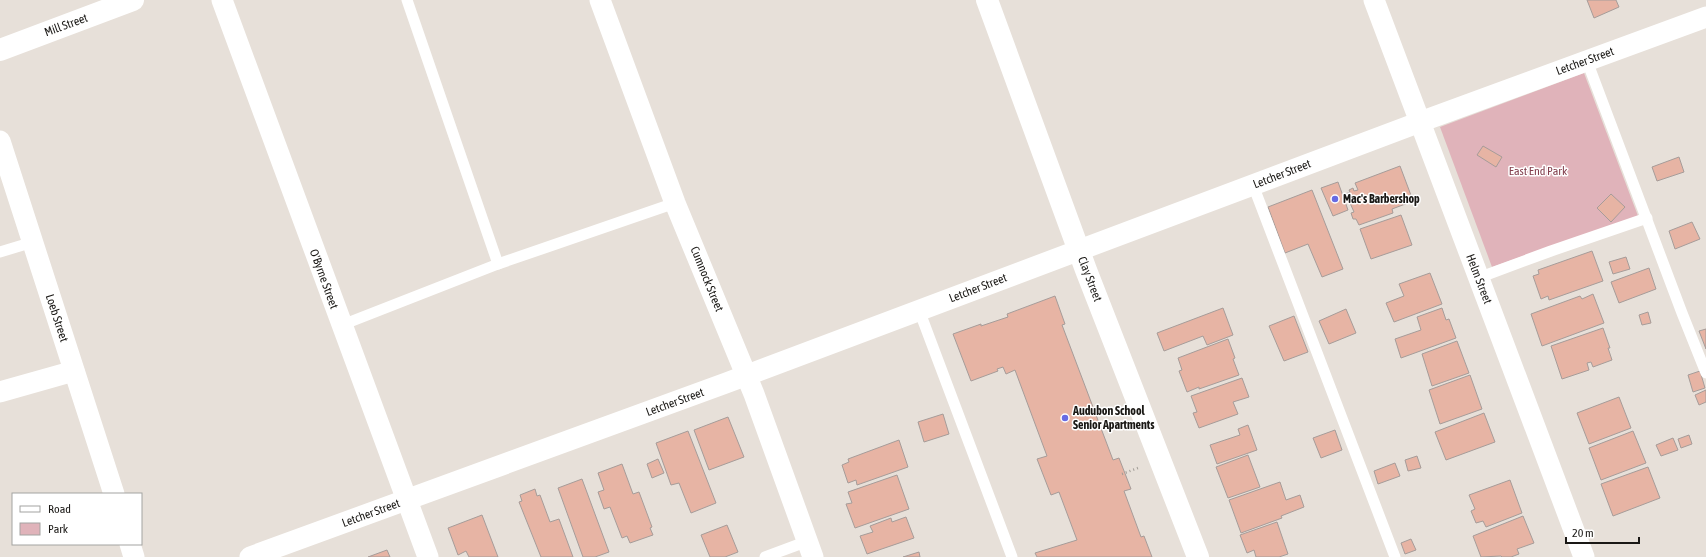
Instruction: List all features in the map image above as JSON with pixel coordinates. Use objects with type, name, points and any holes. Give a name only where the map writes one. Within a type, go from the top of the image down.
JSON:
[{"type":"street","name":"Mill Street","points":[[0,50],[133,0]]},
{"type":"street","name":"O'Byrne Street","points":[[222,0],[428,557]]},
{"type":"street","name":"Cumnock Street","points":[[600,0],[675,203],[747,375],[810,549]]},
{"type":"street","name":"Clay Street","points":[[987,0],[1079,250],[1198,557]]},
{"type":"street","name":"Helm Street","points":[[1374,0],[1584,557]]},
{"type":"street","name":"Letcher Street","points":[[250,557],[747,375],[1420,122],[1706,17]]},
{"type":"street","name":"Loeb Street","points":[[0,141],[114,493]]},
{"type":"street","points":[[0,392],[74,371]]},
{"type":"street","points":[[130,545],[134,557]]},
{"type":"lane","points":[[407,0],[498,264]]},
{"type":"lane","points":[[1587,60],[1706,373]]},
{"type":"lane","points":[[1253,185],[1395,557]]},
{"type":"lane","points":[[342,325],[498,264],[675,203]]},
{"type":"lane","points":[[1478,278],[1647,218]]},
{"type":"lane","points":[[0,252],[33,242]]},
{"type":"lane","points":[[919,310],[1012,557]]},
{"type":"lane","points":[[765,557],[810,549]]},
{"type":"path","points":[[1122,474],[1142,467]]},
{"type":"green space","name":"East End Park","points":[[1584,73],[1638,216],[1492,267],[1440,127]]},
{"type":"building","points":[[1587,0],[1616,0],[1619,7],[1594,18]]},
{"type":"building","points":[[1483,146],[1502,157],[1496,167],[1477,155]]},
{"type":"building","points":[[1679,157],[1684,172],[1657,181],[1652,167]]},
{"type":"building","points":[[1400,166],[1412,198],[1407,200],[1408,203],[1392,209],[1393,213],[1359,225],[1356,219],[1353,219],[1351,213],[1354,212],[1346,194],[1353,188],[1354,191],[1358,190],[1355,183]]},
{"type":"building","name":"Mac's Barbershop","points":[[1338,182],[1348,210],[1333,216],[1321,188]]},
{"type":"building","points":[[1312,190],[1343,269],[1322,277],[1308,244],[1285,253],[1268,207]]},
{"type":"building","points":[[1611,194],[1625,207],[1611,222],[1597,208]]},
{"type":"building","points":[[1401,215],[1412,245],[1371,259],[1360,229]]},
{"type":"building","points":[[1692,222],[1700,239],[1675,249],[1669,231]]},
{"type":"building","points":[[1592,251],[1603,281],[1549,300],[1548,296],[1541,299],[1533,276],[1539,274],[1538,270]]},
{"type":"building","points":[[1626,257],[1630,269],[1613,274],[1609,262]]},
{"type":"building","points":[[1649,268],[1656,289],[1619,303],[1611,282]]},
{"type":"building","points":[[1430,273],[1442,304],[1394,322],[1386,303],[1404,296],[1399,284]]},
{"type":"building","points":[[1593,294],[1604,323],[1542,346],[1531,314],[1580,296],[1582,299]]},
{"type":"building","name":"Audubon School Senior Apartments","points":[[1055,296],[1065,324],[1062,325],[1113,460],[1119,458],[1131,489],[1124,491],[1141,537],[1144,536],[1152,557],[1037,557],[1035,553],[1077,540],[1059,492],[1051,495],[1037,459],[1047,456],[1015,370],[1006,374],[1003,367],[997,369],[998,371],[971,381],[953,334],[981,324],[981,326],[1008,317],[1007,314]]},
{"type":"building","points":[[1223,308],[1233,335],[1207,345],[1203,336],[1164,351],[1157,333]]},
{"type":"building","points":[[1442,308],[1446,320],[1449,319],[1456,338],[1401,358],[1395,339],[1421,330],[1417,317]]},
{"type":"building","points":[[1346,309],[1356,333],[1329,344],[1319,321]]},
{"type":"building","points":[[1648,312],[1651,323],[1642,325],[1639,315]]},
{"type":"building","points":[[1294,316],[1308,352],[1284,361],[1269,326]]},
{"type":"building","points":[[1603,328],[1610,348],[1608,348],[1612,360],[1593,367],[1591,362],[1587,363],[1589,370],[1562,379],[1551,346]]},
{"type":"building","points":[[1706,329],[1706,349],[1699,331]]},
{"type":"building","points":[[1228,339],[1239,375],[1187,392],[1179,371],[1182,370],[1178,358]]},
{"type":"building","points":[[1457,341],[1469,373],[1432,386],[1422,354]]},
{"type":"building","points":[[1700,371],[1705,388],[1693,392],[1688,375]]},
{"type":"building","points":[[1470,375],[1482,409],[1440,424],[1429,390]]},
{"type":"building","points":[[1242,378],[1249,397],[1233,402],[1238,414],[1199,428],[1193,413],[1197,412],[1191,396]]},
{"type":"building","points":[[1706,390],[1706,402],[1699,405],[1695,395]]},
{"type":"building","points":[[1619,397],[1631,428],[1589,444],[1577,413]]},
{"type":"building","points":[[1484,413],[1495,442],[1446,460],[1435,432]]},
{"type":"building","points":[[943,414],[949,434],[924,442],[918,422]]},
{"type":"building","points":[[728,417],[744,457],[709,470],[694,430]]},
{"type":"building","points":[[1248,425],[1257,450],[1217,464],[1210,445],[1240,435],[1238,429]]},
{"type":"building","points":[[1335,430],[1342,450],[1321,458],[1313,438]]},
{"type":"building","points":[[688,431],[716,503],[691,513],[679,483],[671,485],[656,443]]},
{"type":"building","points":[[1633,431],[1646,463],[1601,480],[1589,448]]},
{"type":"building","points":[[1689,435],[1692,444],[1681,448],[1678,439]]},
{"type":"building","points":[[1673,438],[1678,450],[1661,456],[1656,445]]},
{"type":"building","points":[[899,440],[908,467],[857,485],[856,480],[848,483],[842,465],[849,462],[848,459]]},
{"type":"building","points":[[1248,455],[1260,487],[1228,498],[1216,467]]},
{"type":"building","points":[[1417,456],[1421,468],[1408,471],[1405,460]]},
{"type":"building","points":[[658,459],[664,473],[652,478],[647,464]]},
{"type":"building","points":[[1395,463],[1400,476],[1378,484],[1374,471]]},
{"type":"building","points":[[622,464],[633,494],[639,492],[652,527],[650,528],[653,535],[630,543],[627,536],[622,538],[610,507],[604,509],[598,492],[604,490],[598,473]]},
{"type":"building","points":[[1648,467],[1660,498],[1613,516],[1601,484]]},
{"type":"building","points":[[897,475],[909,509],[855,528],[846,504],[852,503],[848,492]]},
{"type":"building","points":[[582,479],[609,552],[595,557],[583,557],[558,488]]},
{"type":"building","points":[[1510,480],[1522,513],[1486,527],[1483,521],[1476,523],[1471,511],[1475,509],[1469,495]]},
{"type":"building","points":[[1280,482],[1286,500],[1300,495],[1304,507],[1281,516],[1282,518],[1241,533],[1229,500]]},
{"type":"building","points":[[535,489],[537,496],[540,495],[550,522],[559,519],[573,557],[541,557],[519,502],[522,501],[520,495]]},
{"type":"building","points":[[482,515],[498,557],[469,557],[466,551],[458,555],[448,528]]},
{"type":"building","points":[[1523,516],[1534,543],[1517,549],[1519,554],[1511,557],[1481,557],[1473,536]]},
{"type":"building","points":[[906,517],[914,538],[867,554],[860,536],[873,532],[870,526],[891,518],[892,522]]},
{"type":"building","points":[[1277,522],[1288,554],[1279,557],[1256,557],[1254,550],[1247,553],[1240,535]]},
{"type":"building","points":[[727,525],[738,552],[725,557],[710,557],[701,535]]},
{"type":"building","points":[[1411,539],[1416,550],[1405,554],[1401,543]]},
{"type":"building","points":[[387,550],[390,557],[368,557]]},
{"type":"building","points":[[919,552],[920,557],[903,557]]},
{"type":"place","name":"Mac's Barbershop","points":[[1335,199]]},
{"type":"place","name":"Audubon School Senior Apartments","points":[[1065,418]]}]
